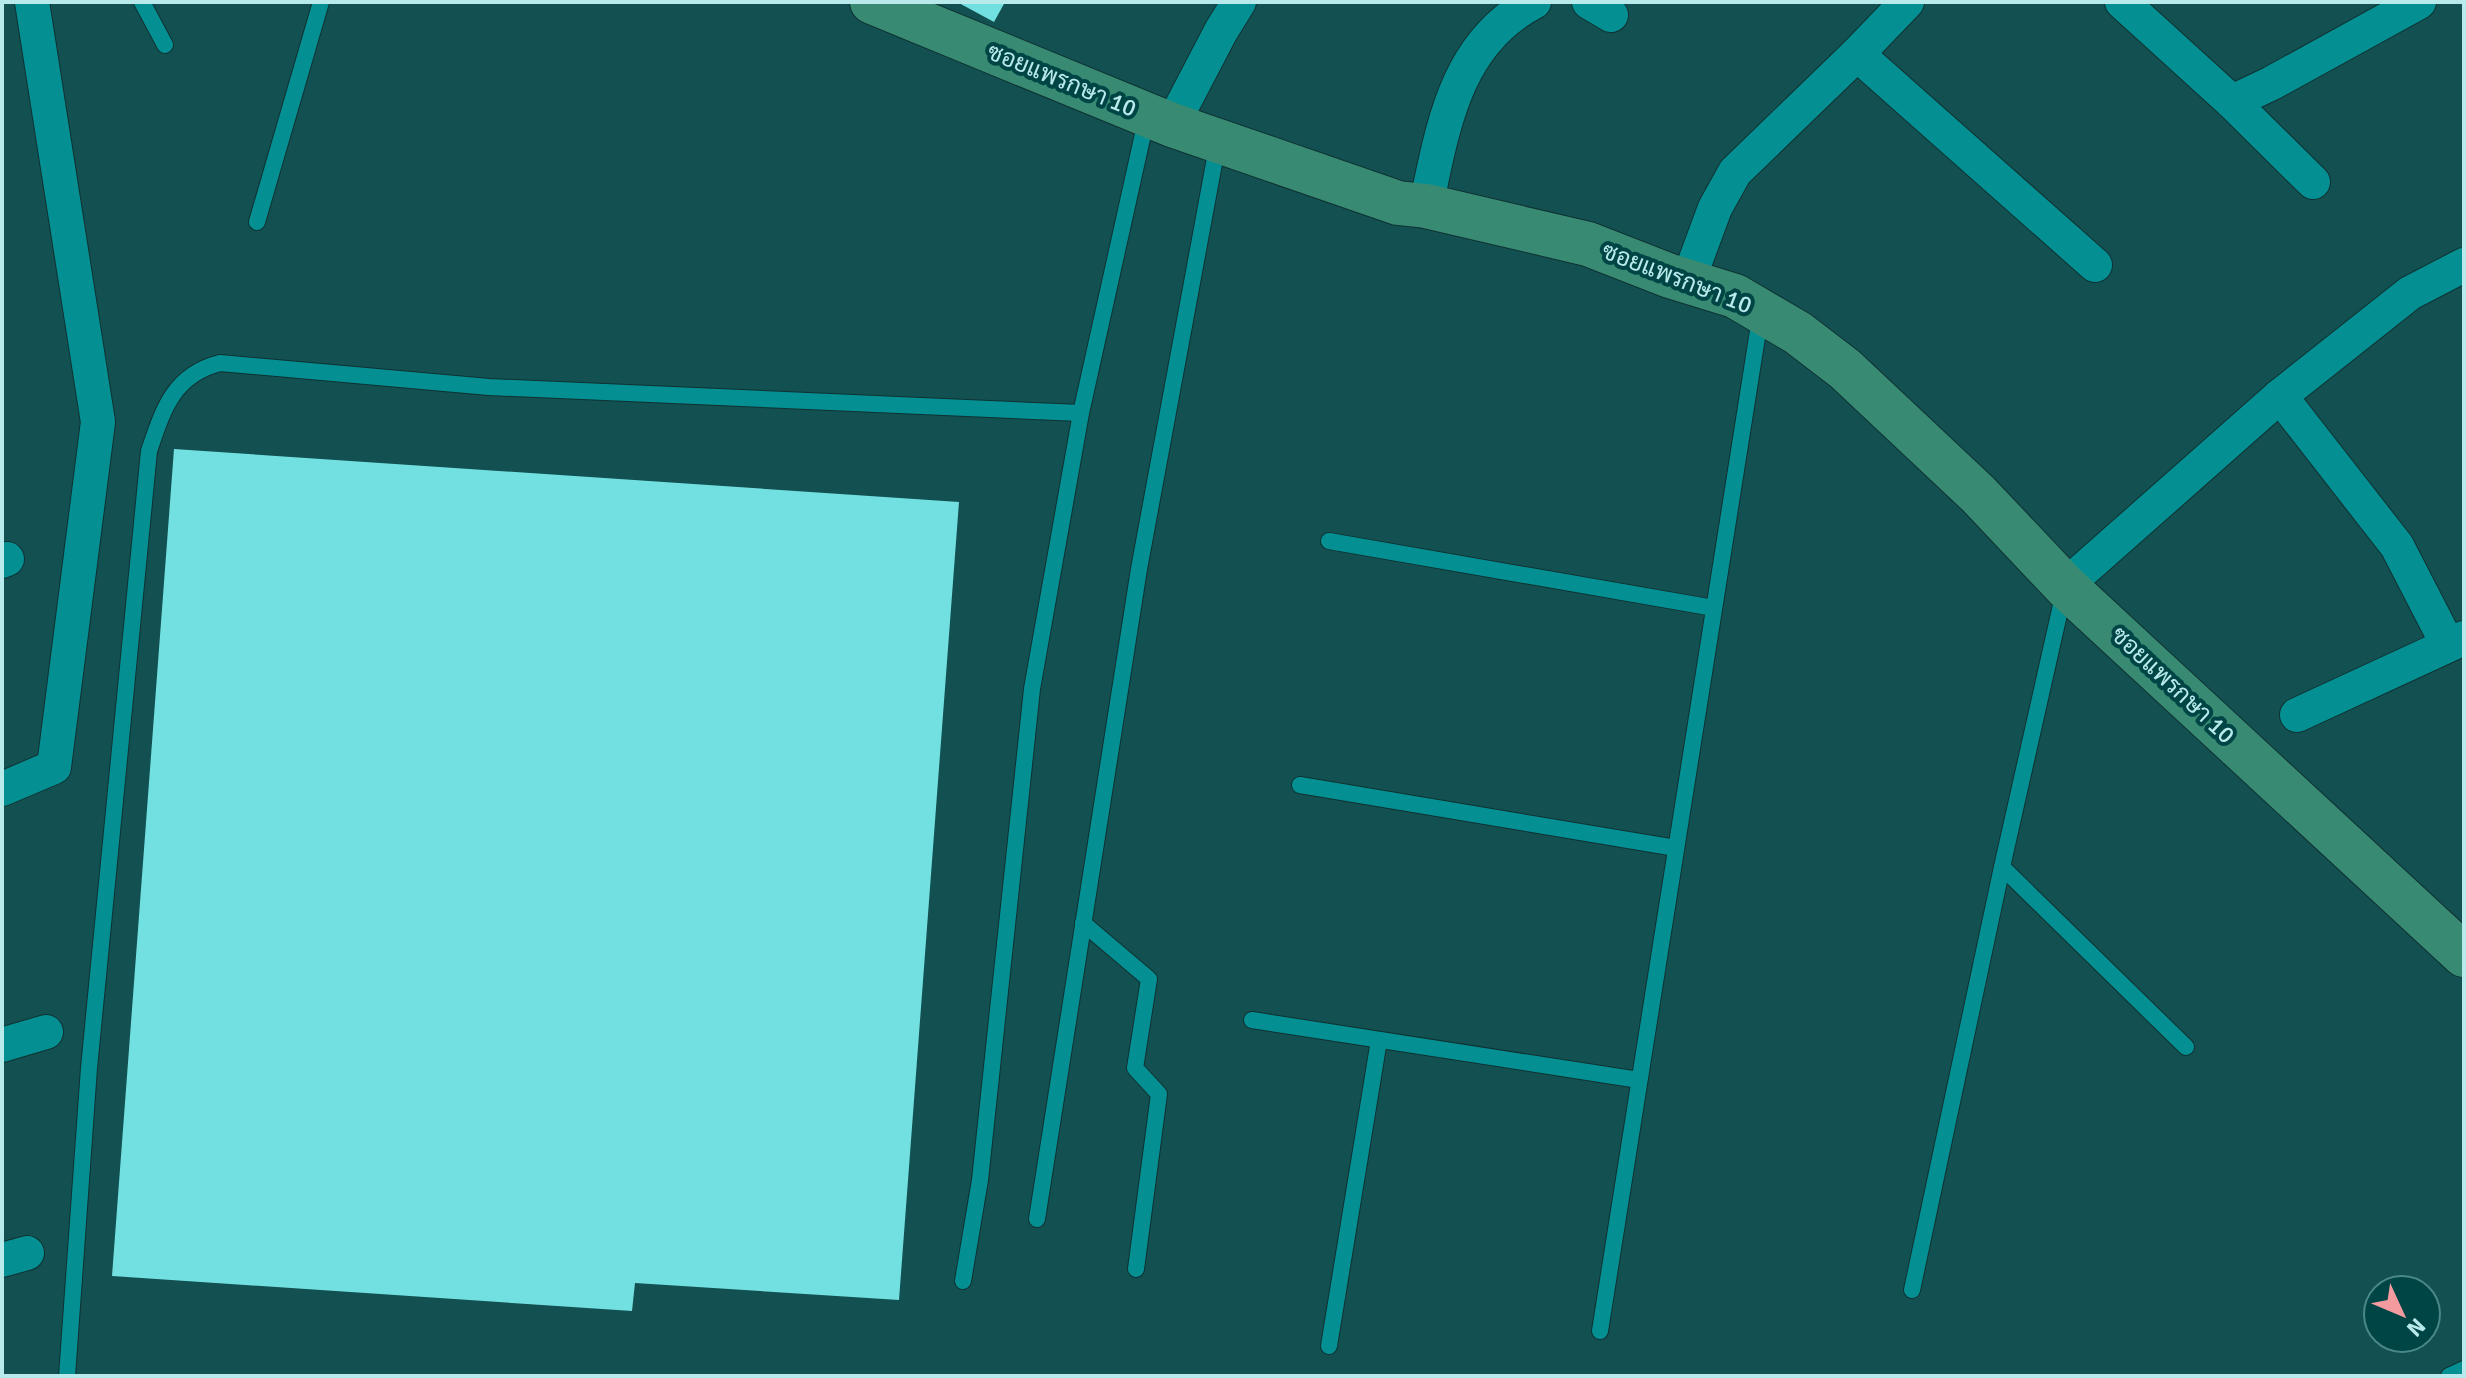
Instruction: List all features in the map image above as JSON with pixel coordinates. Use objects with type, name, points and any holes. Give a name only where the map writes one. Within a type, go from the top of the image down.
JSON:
[{"type":"street","points":[[2,789],[54,767],[98,422],[32,2]]},
{"type":"street","name":"ซอยแพรกษา 10","points":[[872,2],[1218,141],[1398,203],[1426,206],[1588,244],[1735,296],[1798,333],[1845,369],[1978,494],[2065,586],[2464,955]]},
{"type":"street","points":[[1160,120],[1239,2]]},
{"type":"street","points":[[1426,206],[1445,119],[1468,64],[1491,32],[1534,2]]},
{"type":"street","points":[[1688,281],[1715,208],[1735,172],[1907,2]]},
{"type":"street","points":[[2122,2],[2232,102],[2313,182]]},
{"type":"street","points":[[2232,102],[2419,2]]},
{"type":"street","points":[[1857,54],[2095,265]]},
{"type":"street","points":[[2065,586],[2280,396],[2410,293],[2464,265]]},
{"type":"street","points":[[2280,396],[2397,546],[2456,642],[2297,715]]},
{"type":"street","points":[[2,1045],[46,1032]]},
{"type":"lane","points":[[142,2],[165,45]]},
{"type":"lane","points":[[257,222],[321,2]]},
{"type":"lane","points":[[963,1281],[980,1180],[1032,689],[1081,413],[1160,120]]},
{"type":"lane","points":[[1037,1219],[1139,569],[1218,141]]},
{"type":"lane","points":[[1600,1331],[1761,311]]},
{"type":"lane","points":[[67,1376],[89,1068],[149,451],[163,409],[182,381],[205,367],[220,363],[489,387],[1081,413]]},
{"type":"lane","points":[[1329,541],[1714,608]]},
{"type":"lane","points":[[1912,1290],[2065,586]]},
{"type":"lane","points":[[1300,785],[1676,848]]},
{"type":"lane","points":[[2002,867],[2186,1047]]},
{"type":"lane","points":[[1083,923],[1149,979],[1135,1068],[1159,1094],[1136,1269]]},
{"type":"lane","points":[[1252,1020],[1639,1080]]},
{"type":"lane","points":[[1329,1346],[1379,1040]]},
{"type":"lane","points":[[2449,1376],[2464,1369]]},
{"type":"building","points":[[957,2],[1005,2],[994,22]]},
{"type":"building","points":[[174,449],[959,502],[899,1300],[635,1283],[632,1311],[112,1276]]}]
